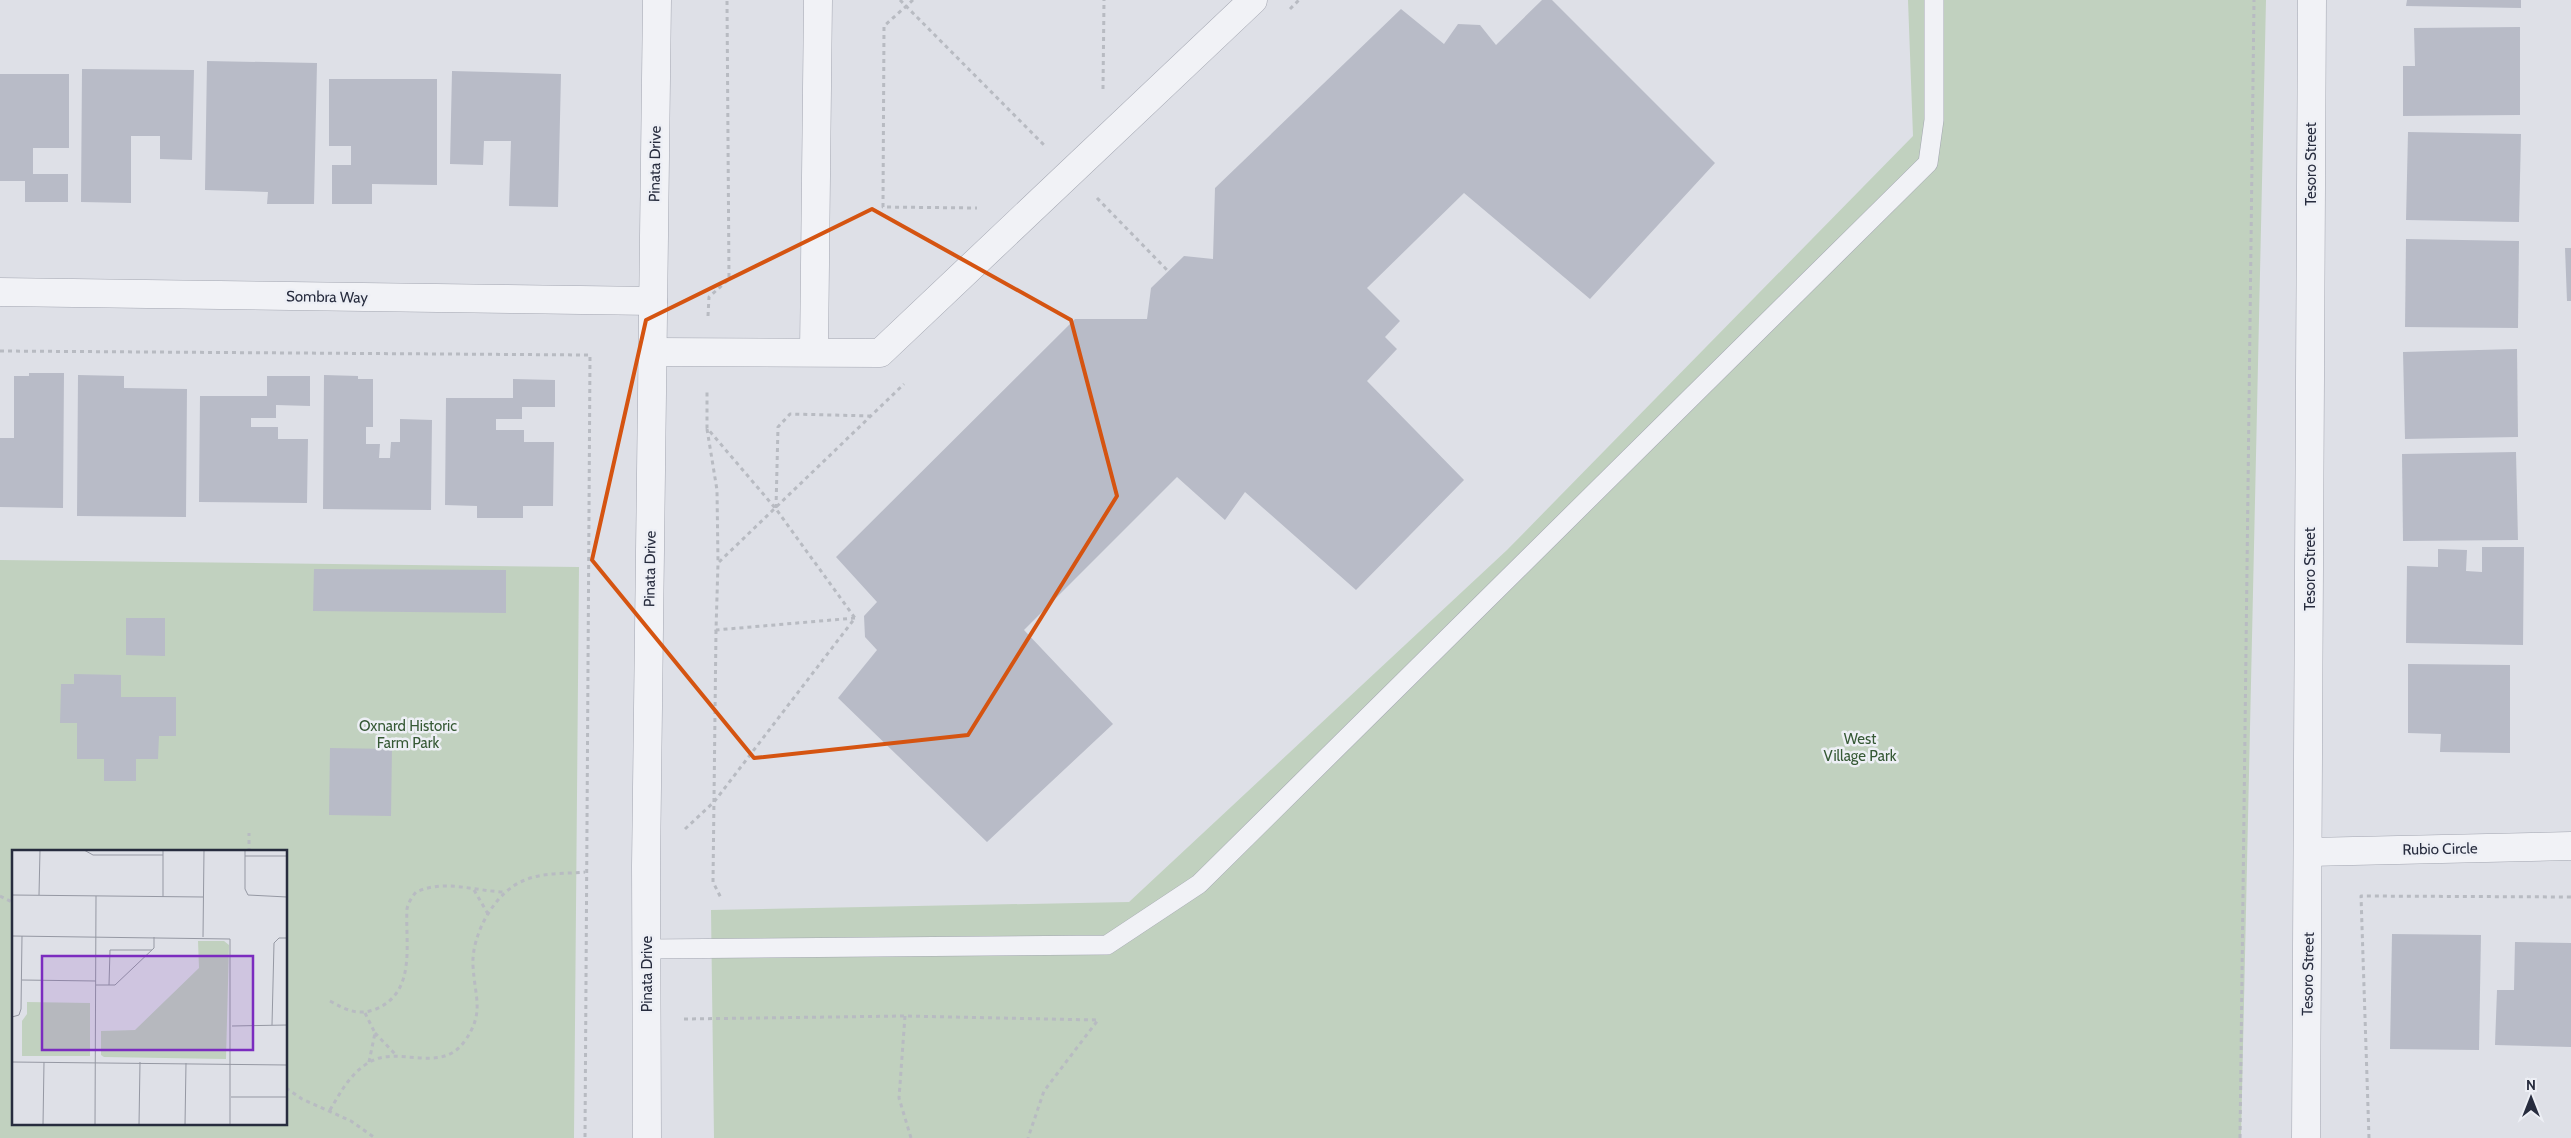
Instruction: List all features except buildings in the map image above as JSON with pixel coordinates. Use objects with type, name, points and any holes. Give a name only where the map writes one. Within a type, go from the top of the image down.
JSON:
[{"type":"street","name":"Pinata Drive","points":[[647,1138],[646,866],[657,0]]},
{"type":"street","points":[[814,352],[818,0]]},
{"type":"street","points":[[653,352],[880,353],[1253,0]]},
{"type":"street","name":"Tesoro Street","points":[[2306,1138],[2312,0]]},
{"type":"street","name":"Sombra Way","points":[[0,292],[654,301]]},
{"type":"street","name":"Rubio Circle","points":[[2309,852],[2571,846]]},
{"type":"lane","points":[[647,949],[1107,945],[1199,884],[1928,163],[1934,120],[1934,0]]},
{"type":"path","points":[[722,898],[713,882],[718,563],[716,490],[707,428],[707,352],[708,296],[729,279],[727,0]]},
{"type":"path","points":[[900,0],[1168,271]]},
{"type":"path","points":[[913,0],[884,26],[883,207],[978,208]]},
{"type":"path","points":[[1103,96],[1104,0]]},
{"type":"path","points":[[1285,14],[1299,0]]},
{"type":"path","points":[[2240,1138],[2254,0]]},
{"type":"path","points":[[1090,205],[1104,192]]},
{"type":"path","points":[[0,351],[590,355],[585,1138]]},
{"type":"path","points":[[718,563],[906,382]]},
{"type":"path","points":[[776,509],[778,428],[790,414],[871,416]]},
{"type":"path","points":[[707,428],[776,509],[855,618]]},
{"type":"path","points":[[646,866],[714,802],[855,618]]},
{"type":"path","points":[[716,630],[855,618]]},
{"type":"path","points":[[249,833],[249,850]]},
{"type":"path","points":[[330,1110],[349,1079],[368,1062],[396,1055],[418,1060],[445,1056],[462,1045],[475,1026],[478,1001],[473,967],[474,945],[488,914],[505,892],[524,880],[545,875],[586,872]]},
{"type":"path","points":[[330,1001],[348,1011],[366,1013],[388,1004],[401,983],[408,962],[408,909],[416,892],[430,886],[449,884],[474,890],[505,892]]},
{"type":"path","points":[[474,890],[488,914]]},
{"type":"path","points":[[0,896],[12,902]]},
{"type":"path","points":[[2369,1138],[2361,896],[2571,897]]},
{"type":"path","points":[[366,1013],[375,1033],[396,1055]]},
{"type":"path","points":[[905,1016],[899,1098],[911,1138]]},
{"type":"path","points":[[647,1020],[905,1016],[1098,1020],[1044,1091],[1028,1138]]},
{"type":"path","points":[[368,1062],[375,1033]]},
{"type":"path","points":[[288,1089],[302,1099],[330,1110],[375,1138]]},
{"type":"highlighted area","points":[[872,209],[1071,320],[1117,496],[968,735],[754,758],[592,560],[646,320]]},
{"type":"green space","name":"West Village Park","points":[[1908,0],[2266,0],[2241,1138],[714,1138],[711,910],[1129,902],[1507,550],[1913,136]]},
{"type":"green space","name":"Oxnard Historic Farm Park","points":[[0,560],[579,567],[574,1138],[0,1138]]}]
